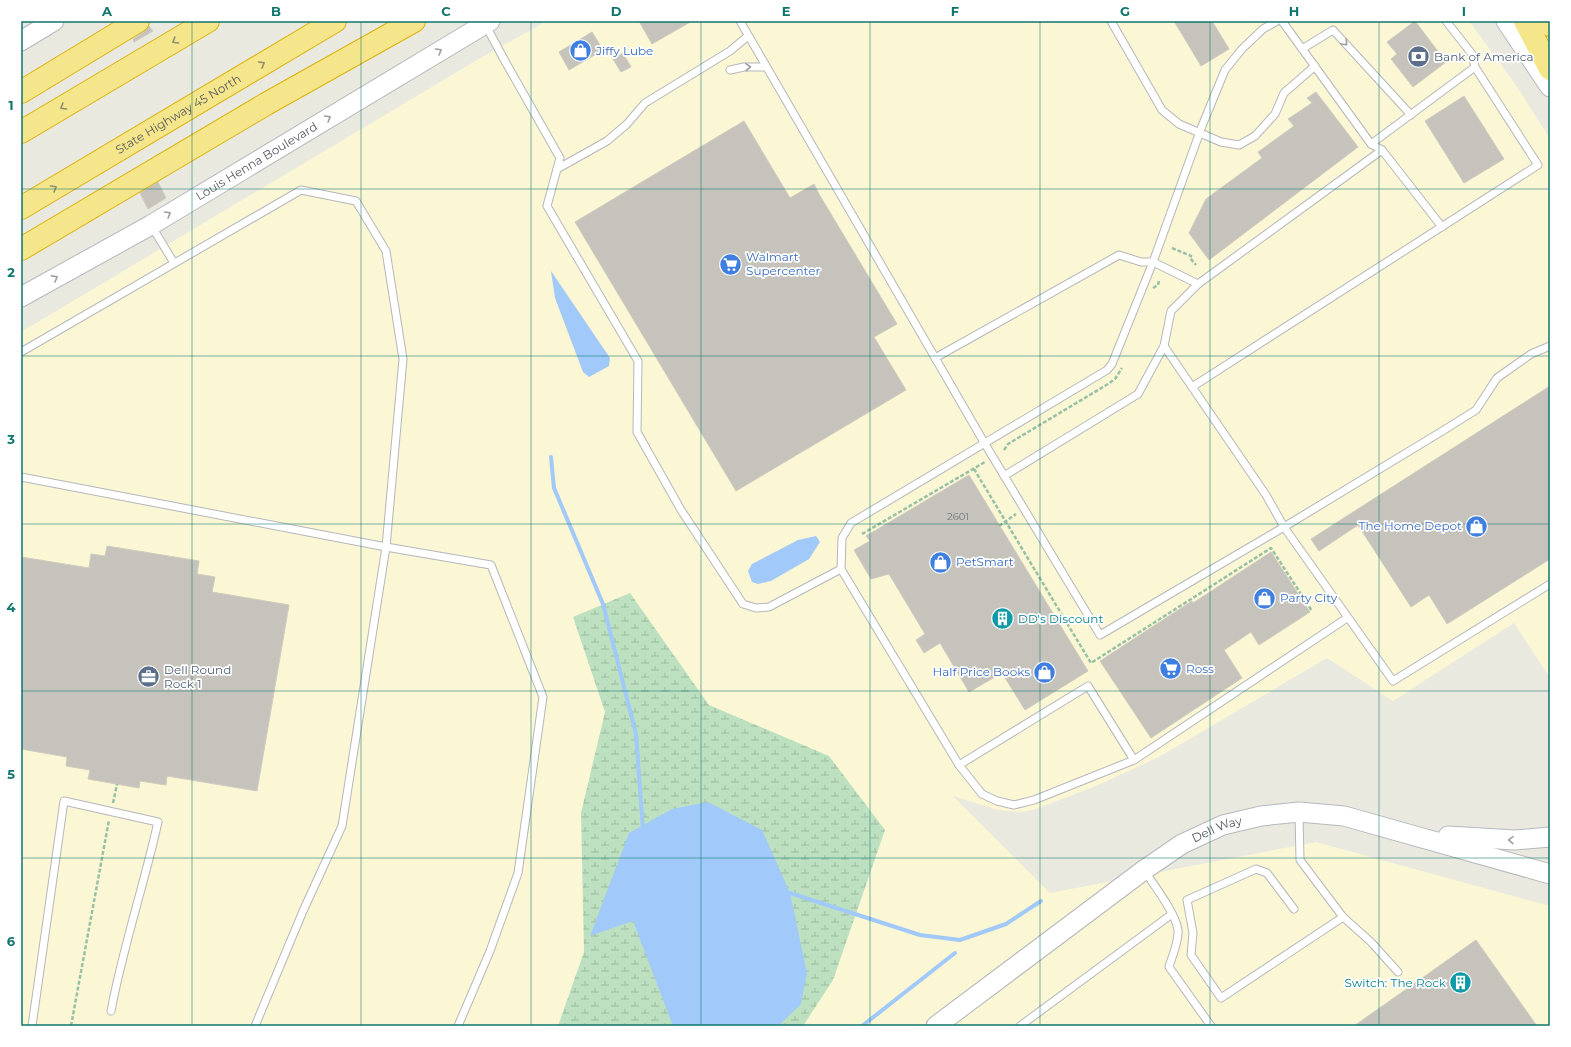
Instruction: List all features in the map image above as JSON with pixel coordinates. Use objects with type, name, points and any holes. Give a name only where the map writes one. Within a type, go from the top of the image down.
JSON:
[{"type":"highway","points":[[21,132],[208,21]]},
{"type":"highway","name":"State Highway 45 North","points":[[21,208],[335,21]]},
{"type":"highway","points":[[21,249],[266,104],[414,21]]},
{"type":"highway","points":[[157,180],[393,47],[428,21]]},
{"type":"highway","points":[[1525,21],[1550,69]]},
{"type":"highway","points":[[1547,21],[1550,25]]},
{"type":"highway","points":[[21,80],[130,22]]},
{"type":"highway","points":[[21,92],[130,22]]},
{"type":"highway","points":[[21,264],[138,189]]},
{"type":"street","points":[[21,41],[54,21]]},
{"type":"street","points":[[1506,21],[1550,87]]},
{"type":"street","name":"Louis Henna Boulevard","points":[[21,297],[151,225],[487,22]]},
{"type":"street","name":"Dell Way","points":[[945,1023],[1144,870],[1182,844],[1222,825],[1262,816],[1299,812],[1344,816],[1550,874]]},
{"type":"street","points":[[1408,833],[1515,840],[1550,837]]},
{"type":"lane","points":[[740,21],[985,444],[1100,635],[1284,527],[1476,410],[1497,378],[1532,354],[1550,346]]},
{"type":"lane","points":[[1111,21],[1162,110],[1179,124],[1221,142],[1239,145],[1255,136],[1275,114],[1284,93],[1315,66]]},
{"type":"lane","points":[[1277,21],[1263,29],[1242,49],[1225,70],[1199,133],[1153,262],[1112,364],[1107,370],[851,523],[842,538],[841,569],[959,765],[982,794],[997,801],[1014,805],[1034,800],[1134,760],[1347,618]]},
{"type":"lane","points":[[1282,21],[1371,144],[1382,150],[1442,227]]},
{"type":"lane","points":[[1192,387],[1538,165],[1475,67],[1472,54],[1446,21]]},
{"type":"lane","points":[[487,22],[506,63],[560,158],[546,206],[638,361],[637,432],[680,510],[744,604],[756,608],[769,607],[841,569]]},
{"type":"lane","points":[[1302,49],[1333,30],[1411,115]]},
{"type":"lane","points":[[557,170],[607,141],[627,124],[645,103],[730,51],[748,36]]},
{"type":"lane","points":[[730,70],[744,67],[766,67]]},
{"type":"lane","points":[[1371,144],[1475,67]]},
{"type":"lane","points":[[1004,476],[1138,394],[1164,346],[1171,311],[1198,284],[1382,150]]},
{"type":"lane","points":[[21,352],[301,190],[356,201],[386,251],[404,359],[386,547],[342,826],[303,911],[255,1026]]},
{"type":"lane","points":[[151,225],[174,263]]},
{"type":"lane","points":[[935,358],[1119,254],[1140,262],[1153,262],[1198,284]]},
{"type":"lane","points":[[1164,346],[1266,495],[1284,527],[1393,681],[1550,584]]},
{"type":"lane","points":[[21,476],[386,547],[491,565],[543,697],[518,873],[490,951],[458,1026]]},
{"type":"lane","points":[[959,765],[1088,686],[1134,760]]},
{"type":"lane","points":[[32,1026],[64,801],[158,822],[152,852],[118,974],[111,1011]]},
{"type":"lane","points":[[1299,812],[1300,860],[1343,917],[1371,942],[1398,972]]},
{"type":"lane","points":[[1294,908],[1267,873],[1256,869],[1187,900],[1193,933],[1191,955],[1221,998],[1343,917]]},
{"type":"lane","points":[[1144,870],[1172,914],[1178,930],[1176,945],[1169,967],[1211,1026]]},
{"type":"lane","points":[[1020,1026],[1172,914]]},
{"type":"path","points":[[1172,248],[1191,256],[1190,258],[1196,265]]},
{"type":"path","points":[[862,534],[985,462]]},
{"type":"path","points":[[974,469],[1090,663],[1271,548],[1312,611]]},
{"type":"path","points":[[999,526],[1016,514]]},
{"type":"path","points":[[70,1026],[117,784]]},
{"type":"shaded area","points":[[547,21],[1469,21],[1511,78],[1550,138],[1550,678],[1514,623],[1393,701],[1327,658],[1159,757],[1096,786],[1033,810],[1018,812],[998,810],[953,796],[1050,893],[1316,842],[1550,906],[1550,1026],[21,1026],[21,332],[477,60]]},
{"type":"green space","points":[[630,593],[709,705],[829,756],[885,830],[833,980],[803,1026],[558,1026],[584,952],[581,813],[605,712],[573,617]]},
{"type":"water","points":[[551,271],[610,358],[609,366],[589,377],[583,372],[555,298]]},
{"type":"water","points":[[816,536],[820,542],[809,559],[771,581],[758,584],[752,582],[748,571],[752,564],[798,540]]},
{"type":"water","points":[[708,802],[762,830],[790,893],[807,973],[801,1004],[778,1026],[673,1026],[633,921],[590,936],[629,833],[672,809]]},
{"type":"building","points":[[639,21],[692,21],[652,44]]},
{"type":"building","points":[[1174,21],[1212,21],[1229,49],[1201,66]]},
{"type":"building","name":"Bank of America","points":[[1415,21],[1446,62],[1413,87],[1391,59],[1397,54],[1387,42]]},
{"type":"building","points":[[149,26],[153,31],[134,42],[133,39],[144,32]]},
{"type":"building","name":"Jiffy Lube","points":[[592,32],[603,50],[569,70],[559,52]]},
{"type":"building","points":[[623,53],[631,67],[621,72],[613,59]]},
{"type":"building","points":[[1316,92],[1358,147],[1209,260],[1189,233],[1206,199],[1262,158],[1258,152],[1294,126],[1288,119],[1312,103],[1307,98]]},
{"type":"building","points":[[1464,96],[1504,159],[1464,183],[1425,121]]},
{"type":"building","name":"Walmart Supercenter","points":[[744,121],[790,198],[814,184],[897,324],[874,337],[906,390],[736,491],[575,222]]},
{"type":"building","points":[[158,182],[166,198],[148,209],[140,193]]},
{"type":"building","name":"The Home Depot","points":[[1550,386],[1550,559],[1447,624],[1429,595],[1411,607],[1358,525],[1319,551],[1311,539]]},
{"type":"building","points":[[969,475],[1088,671],[1025,710],[1002,673],[969,692],[940,643],[924,653],[916,640],[925,634],[889,574],[871,579],[854,550],[870,541],[866,536]]},
{"type":"building","name":"Dell Round Rock 1","points":[[107,546],[199,561],[197,574],[215,577],[212,592],[289,605],[257,791],[167,776],[166,785],[140,781],[139,788],[88,779],[90,770],[66,766],[67,757],[21,749],[21,557],[89,568],[91,554],[105,556]]},
{"type":"building","name":"Ross","points":[[1271,552],[1310,612],[1259,645],[1251,632],[1224,650],[1242,678],[1151,738],[1100,661]]},
{"type":"building","name":"Switch: The Rock","points":[[1476,940],[1537,1026],[1354,1026]]},
{"type":"waterway","points":[[551,457],[554,488],[603,604],[636,734],[643,830]]},
{"type":"waterway","points":[[786,893],[920,935],[960,940],[1006,924],[1041,901]]},
{"type":"waterway","points":[[862,1026],[955,953]]},
{"type":"place","name":"Jiffy Lube","points":[[581,51]]},
{"type":"place","name":"Bank of America","points":[[1418,57]]},
{"type":"place","name":"Walmart Supercenter","points":[[731,264]]},
{"type":"place","name":"The Home Depot","points":[[1477,526]]},
{"type":"place","name":"PetSmart","points":[[941,562]]},
{"type":"place","name":"Party City","points":[[1265,598]]},
{"type":"place","name":"DD's Discount","points":[[1003,619]]},
{"type":"place","name":"Ross","points":[[1171,669]]},
{"type":"place","name":"Half Price Books","points":[[1045,672]]},
{"type":"place","name":"Dell Round Rock 1","points":[[149,677]]},
{"type":"place","name":"Switch: The Rock","points":[[1461,983]]}]
